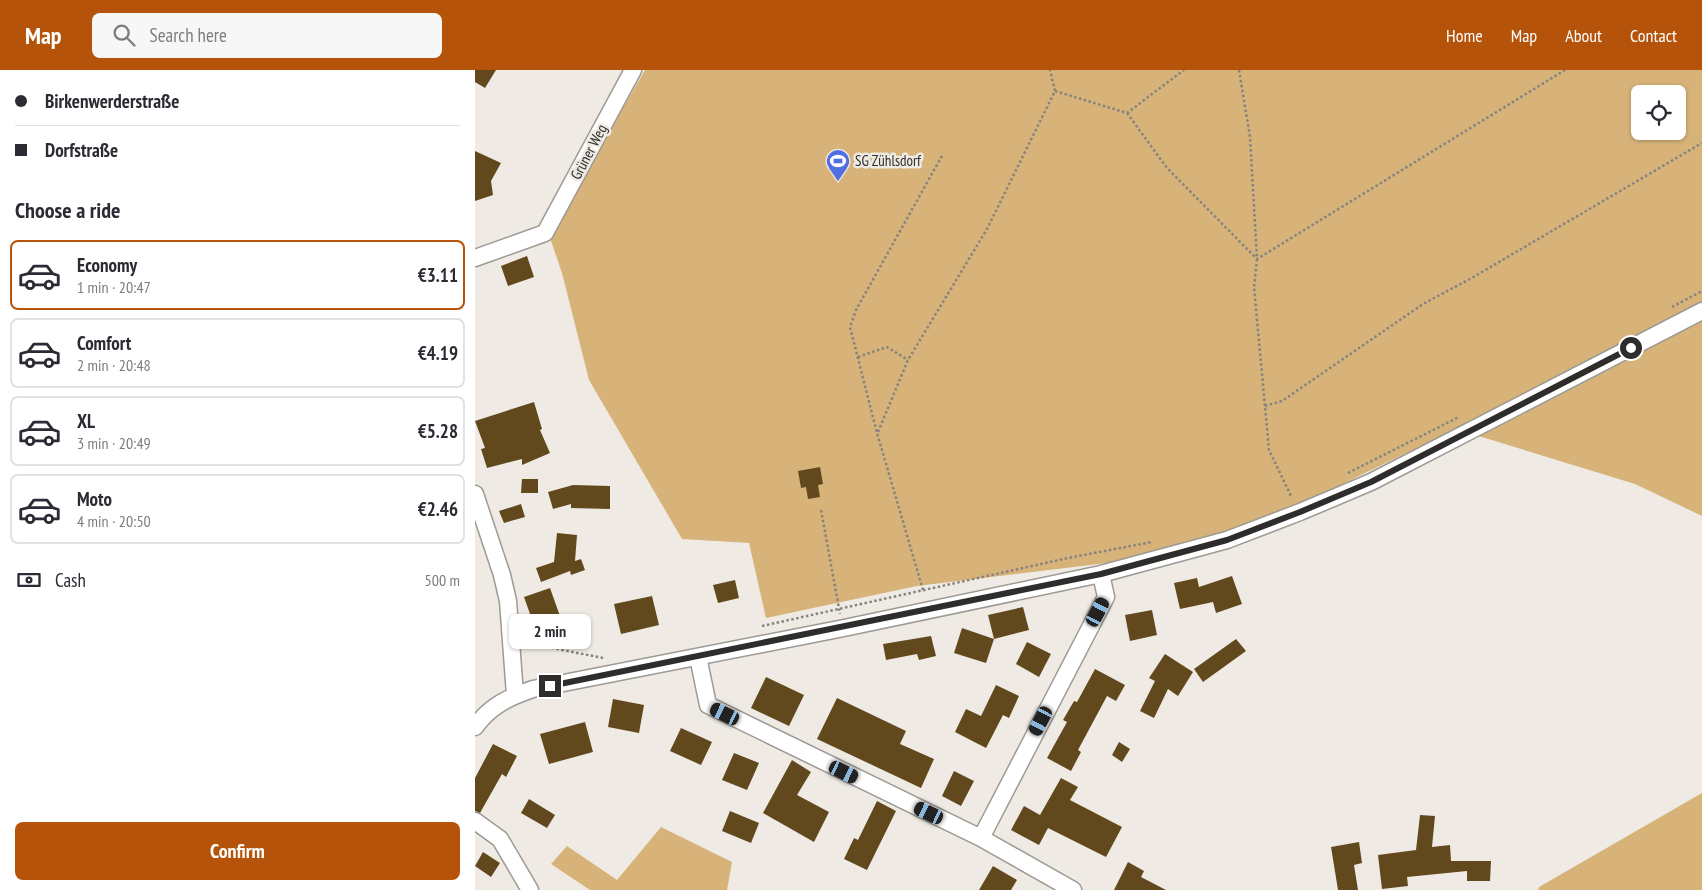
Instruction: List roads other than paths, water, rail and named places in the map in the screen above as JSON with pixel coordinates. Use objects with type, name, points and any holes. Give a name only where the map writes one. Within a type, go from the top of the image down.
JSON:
[{"type":"street","name":"Grüner Weg","points":[[475,258],[545,233],[633,70]]},
{"type":"street","points":[[475,727],[495,705],[533,689],[844,628],[1101,574],[1227,540],[1371,482],[1702,311]]},
{"type":"street","points":[[475,494],[502,575],[508,601],[515,695]]},
{"type":"street","points":[[981,838],[1106,597],[1101,574]]},
{"type":"street","points":[[698,657],[708,705],[981,838],[1073,890]]},
{"type":"street","points":[[475,821],[500,838],[530,890]]},
{"type":"place","name":"SG Zühlsdorf","points":[[838,182]]}]
